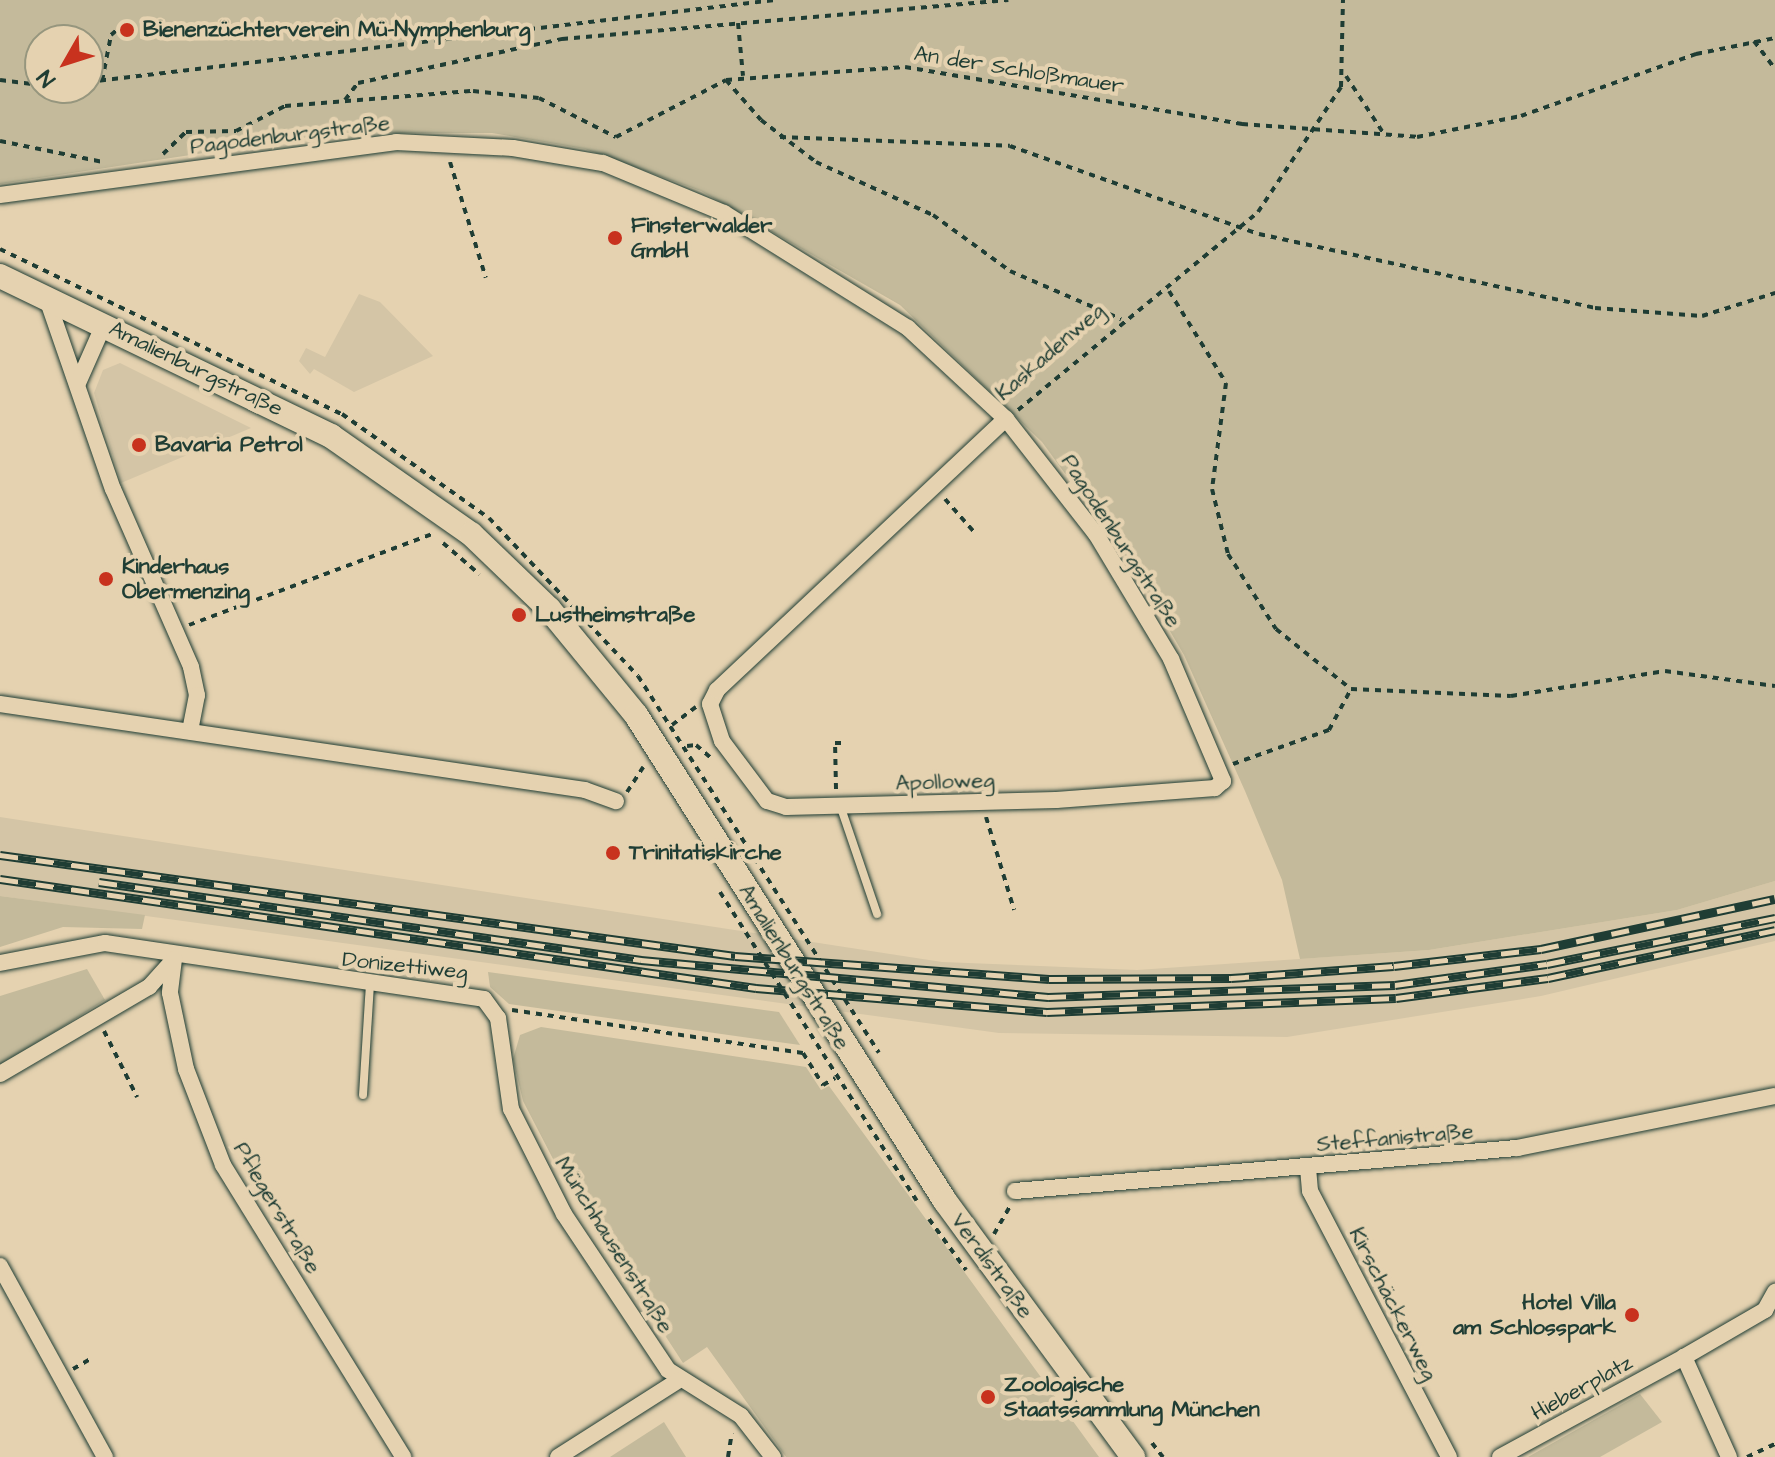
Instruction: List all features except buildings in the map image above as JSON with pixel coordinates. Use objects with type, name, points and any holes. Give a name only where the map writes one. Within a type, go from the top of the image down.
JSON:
[{"type":"main road","name":"Amalienburgstraße","points":[[0,276],[331,436],[459,525],[526,585],[636,715],[846,1074]]},
{"type":"main road","name":"Verdistraße","points":[[846,1074],[1133,1457]]},
{"type":"street","name":"Pagodenburgstraße","points":[[0,195],[396,142],[603,163],[724,213],[908,328],[1006,419],[1137,597],[1222,769]]},
{"type":"street","points":[[46,296],[113,489],[191,667],[197,695],[190,731]]},
{"type":"street","points":[[78,383],[104,324]]},
{"type":"street","name":"Kaskadenweg","points":[[710,704],[746,657],[1006,419]]},
{"type":"street","points":[[0,704],[585,790],[616,801]]},
{"type":"street","name":"Apolloweg","points":[[710,704],[722,741],[767,801],[839,808],[1215,788],[1222,769]]},
{"type":"street","name":"Donizettiweg","points":[[0,963],[105,943],[174,959],[473,994],[493,1007]]},
{"type":"street","points":[[0,1074],[149,987],[174,959]]},
{"type":"street","name":"Pflegerstraße","points":[[174,959],[170,993],[186,1069],[223,1165],[403,1457]]},
{"type":"street","name":"Münchhausenstraße","points":[[493,1007],[503,1079],[525,1143],[564,1214],[679,1380]]},
{"type":"street","name":"Steffanistraße","points":[[1015,1191],[1517,1148],[1775,1096]]},
{"type":"street","name":"Kirschäckerweg","points":[[1308,1168],[1310,1191],[1449,1457]]},
{"type":"street","points":[[0,1266],[105,1457]]},
{"type":"street","name":"Hieberplatz","points":[[1500,1457],[1765,1310],[1775,1292]]},
{"type":"street","points":[[1684,1357],[1729,1457]]},
{"type":"street","points":[[558,1457],[679,1380],[714,1394],[746,1423],[773,1457]]},
{"type":"lane","points":[[839,808],[877,914]]},
{"type":"lane","points":[[363,1095],[370,984]]},
{"type":"path","points":[[104,81],[775,0]]},
{"type":"path","points":[[344,101],[358,83],[562,39],[1008,0]]},
{"type":"path","points":[[1343,0],[1345,74],[1384,134]]},
{"type":"path","points":[[104,71],[111,35],[127,21]]},
{"type":"path","points":[[738,23],[743,76]]},
{"type":"path","name":"An der Schloßmauer","points":[[157,157],[193,130],[226,134],[285,106],[501,92],[563,107],[616,137],[726,80],[743,76],[936,68],[1242,124],[1417,137],[1521,116],[1754,41],[1775,38]]},
{"type":"path","points":[[1754,41],[1775,69]]},
{"type":"path","name":"Kaskadenweg","points":[[1006,419],[1121,319],[1169,291],[1242,227],[1314,130],[1345,74]]},
{"type":"path","points":[[0,80],[24,83]]},
{"type":"path","points":[[726,80],[780,137],[843,177],[933,215],[1010,271],[1121,319]]},
{"type":"path","points":[[780,137],[1010,146],[1313,249],[1595,308],[1702,316],[1775,293]]},
{"type":"path","points":[[0,141],[110,163]]},
{"type":"path","points":[[445,145],[486,278]]},
{"type":"path","points":[[0,249],[284,384],[426,469],[544,569],[672,725],[884,1063]]},
{"type":"path","points":[[1169,291],[1226,383],[1212,489],[1228,554],[1276,629],[1351,689],[1511,696],[1665,671],[1775,686]]},
{"type":"path","points":[[932,485],[975,533]]},
{"type":"path","points":[[185,626],[433,534]]},
{"type":"path","points":[[1222,769],[1329,730],[1351,689]]},
{"type":"path","points":[[672,725],[691,708],[710,704]]},
{"type":"path","points":[[839,808],[835,743],[843,743]]},
{"type":"path","points":[[639,782],[643,767]]},
{"type":"path","points":[[981,802],[1014,910]]},
{"type":"path","points":[[493,1007],[803,1053],[823,1085],[846,1074]]},
{"type":"path","points":[[102,1025],[137,1097]]},
{"type":"path","points":[[998,1231],[1015,1191]]},
{"type":"path","points":[[983,1222],[1000,1247]]},
{"type":"path","points":[[86,1362],[92,1358]]},
{"type":"path","points":[[728,1457],[728,1437],[746,1423]]},
{"type":"path","points":[[1144,1433],[1163,1457]]},
{"type":"path","points":[[1747,1457],[1775,1444]]},
{"type":"shaded area","points":[[0,0],[1775,0],[1775,881],[1677,910],[1429,950],[1300,959],[1282,880],[1245,791],[1184,655],[1129,561],[1042,442],[900,305],[701,191],[585,149],[492,133],[335,133],[0,184]]},
{"type":"shaded area","points":[[359,294],[380,302],[433,356],[354,392],[314,369],[310,374],[299,361],[306,348],[325,357]]},
{"type":"shaded area","points":[[120,363],[251,428],[121,483],[94,393],[103,370]]},
{"type":"shaded area","points":[[0,817],[942,962],[1137,970],[1429,950],[1677,910],[1775,881],[1775,941],[1541,996],[1287,1037],[999,1033],[0,896]]},
{"type":"shaded area","points":[[0,896],[145,915],[142,929],[63,927],[0,947]]},
{"type":"shaded area","points":[[87,969],[105,1000],[0,1066],[0,996]]},
{"type":"shaded area","points":[[488,972],[779,1012],[800,1045],[509,1004],[490,987]]},
{"type":"shaded area","points":[[541,1027],[806,1067],[821,1090],[829,1086],[1099,1457],[786,1457],[707,1347],[683,1363],[565,1182],[523,1101],[513,1059],[520,1035]]},
{"type":"shaded area","points":[[1640,1394],[1662,1422],[1600,1457],[1528,1457]]},
{"type":"shaded area","points":[[664,1422],[686,1457],[610,1457]]},
{"type":"railway","points":[[0,855],[735,956],[1049,979],[1231,978],[1394,966],[1541,949],[1775,899]]},
{"type":"railway","points":[[0,879],[756,988],[1047,1012],[1396,998],[1548,978],[1775,930]]},
{"type":"railway","points":[[99,882],[641,960],[1048,997],[1395,985],[1547,964],[1775,918]]},
{"type":"place","name":"Bienenzüchterverein Mü-Nymphenburg","points":[[127,30]]},
{"type":"place","name":"Finsterwalder GmbH","points":[[615,238]]},
{"type":"place","name":"Bavaria Petrol","points":[[139,445]]},
{"type":"place","name":"Kinderhaus Obermenzing","points":[[106,579]]},
{"type":"place","name":"Lustheimstraße","points":[[519,615]]},
{"type":"place","name":"Trinitatiskirche","points":[[613,853]]},
{"type":"place","name":"Hotel Villa am Schlosspark","points":[[1632,1315]]},
{"type":"place","name":"Zoologische Staatssammlung München","points":[[988,1397]]}]
